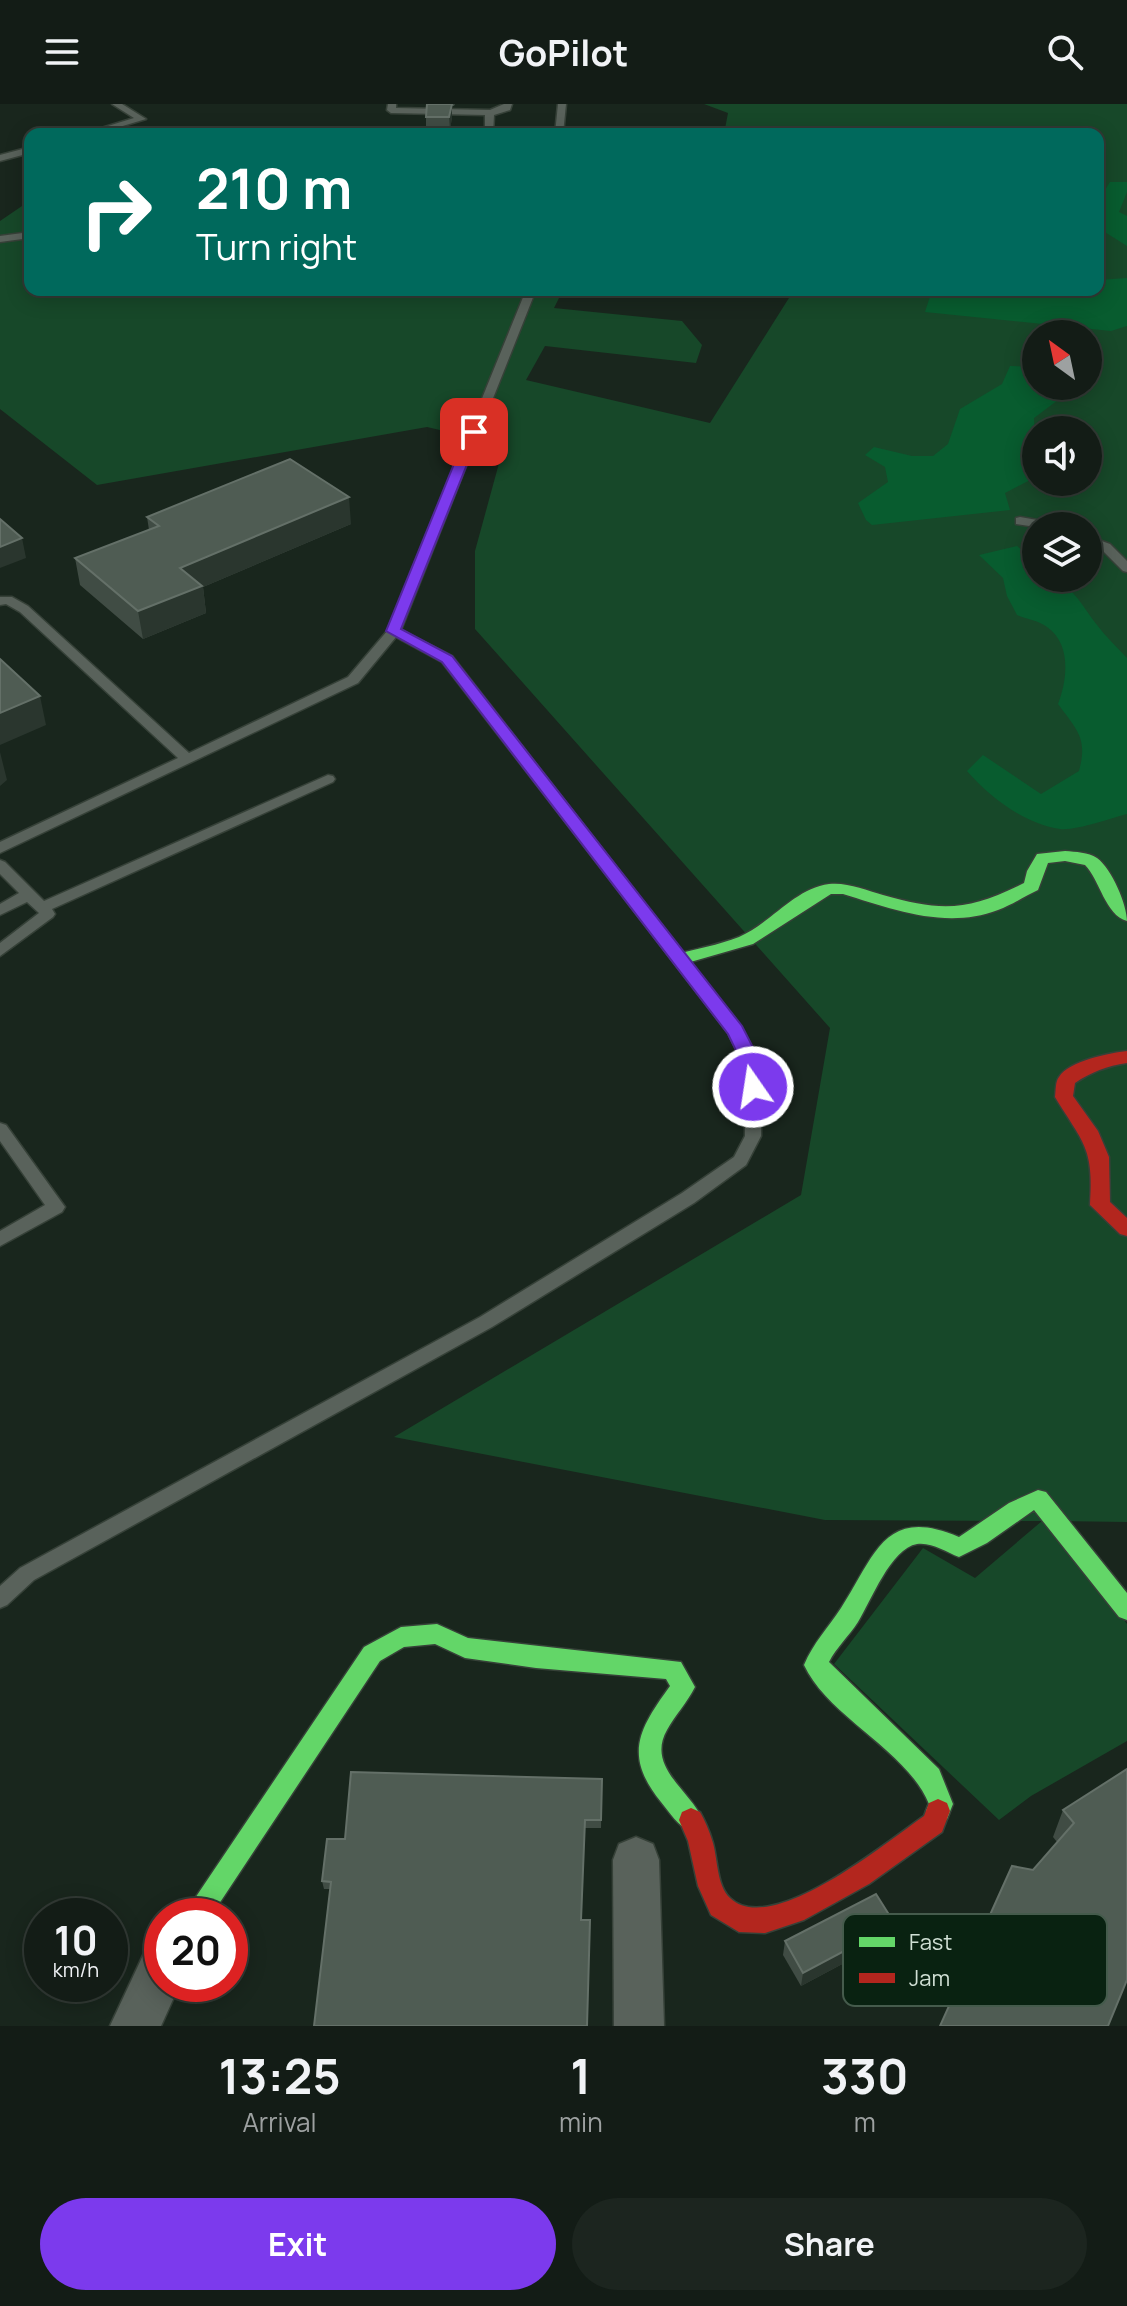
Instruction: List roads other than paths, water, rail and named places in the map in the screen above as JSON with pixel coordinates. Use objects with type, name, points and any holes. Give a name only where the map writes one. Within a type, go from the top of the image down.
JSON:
[{"type":"street","points":[[680,959],[706,954],[755,936],[829,888],[849,890],[913,911],[969,914],[1013,900],[1032,886],[1035,871],[1043,858],[1069,853],[1087,857],[1104,873],[1117,905],[1127,916]]},
{"type":"street","points":[[1127,1057],[1095,1063],[1078,1070],[1066,1080],[1064,1097],[1098,1143],[1102,1182],[1100,1205],[1127,1229]]},
{"type":"street","points":[[208,1898],[372,1654],[401,1637],[437,1634],[465,1648],[536,1658],[673,1669],[683,1687],[652,1732],[647,1753],[651,1770],[678,1800],[697,1830],[721,1908],[741,1921],[766,1923],[811,1905],[933,1824],[941,1804],[930,1777],[843,1695],[816,1665],[823,1645],[843,1624],[888,1552],[907,1537],[927,1534],[959,1547],[976,1541],[1019,1505],[1038,1499],[1048,1507],[1075,1548],[1127,1610]]},
{"type":"street","points":[[636,1860],[639,2026]]},
{"type":"street","points":[[135,2026],[146,2002]]},
{"type":"lane","points":[[108,128],[142,119],[116,104]]},
{"type":"lane","points":[[392,104],[391,110],[490,113],[507,108],[508,104]]},
{"type":"lane","points":[[560,128],[562,104]]},
{"type":"lane","points":[[489,128],[490,113]]},
{"type":"lane","points":[[0,158],[24,152]]},
{"type":"lane","points":[[0,239],[24,236]]},
{"type":"lane","points":[[0,848],[353,680],[394,631],[529,296]]},
{"type":"lane","points":[[1102,545],[1127,568]]},
{"type":"lane","points":[[0,601],[8,600],[24,609],[186,758]]},
{"type":"lane","points":[[0,1599],[27,1574],[486,1322],[688,1198],[740,1161],[753,1136],[753,1067],[735,1031],[447,659],[394,631]]},
{"type":"lane","points":[[41,908],[328,779]]},
{"type":"lane","points":[[0,865],[48,914],[0,951]]},
{"type":"lane","points":[[0,910],[28,895]]},
{"type":"lane","points":[[0,1129],[56,1207],[0,1239]]}]
